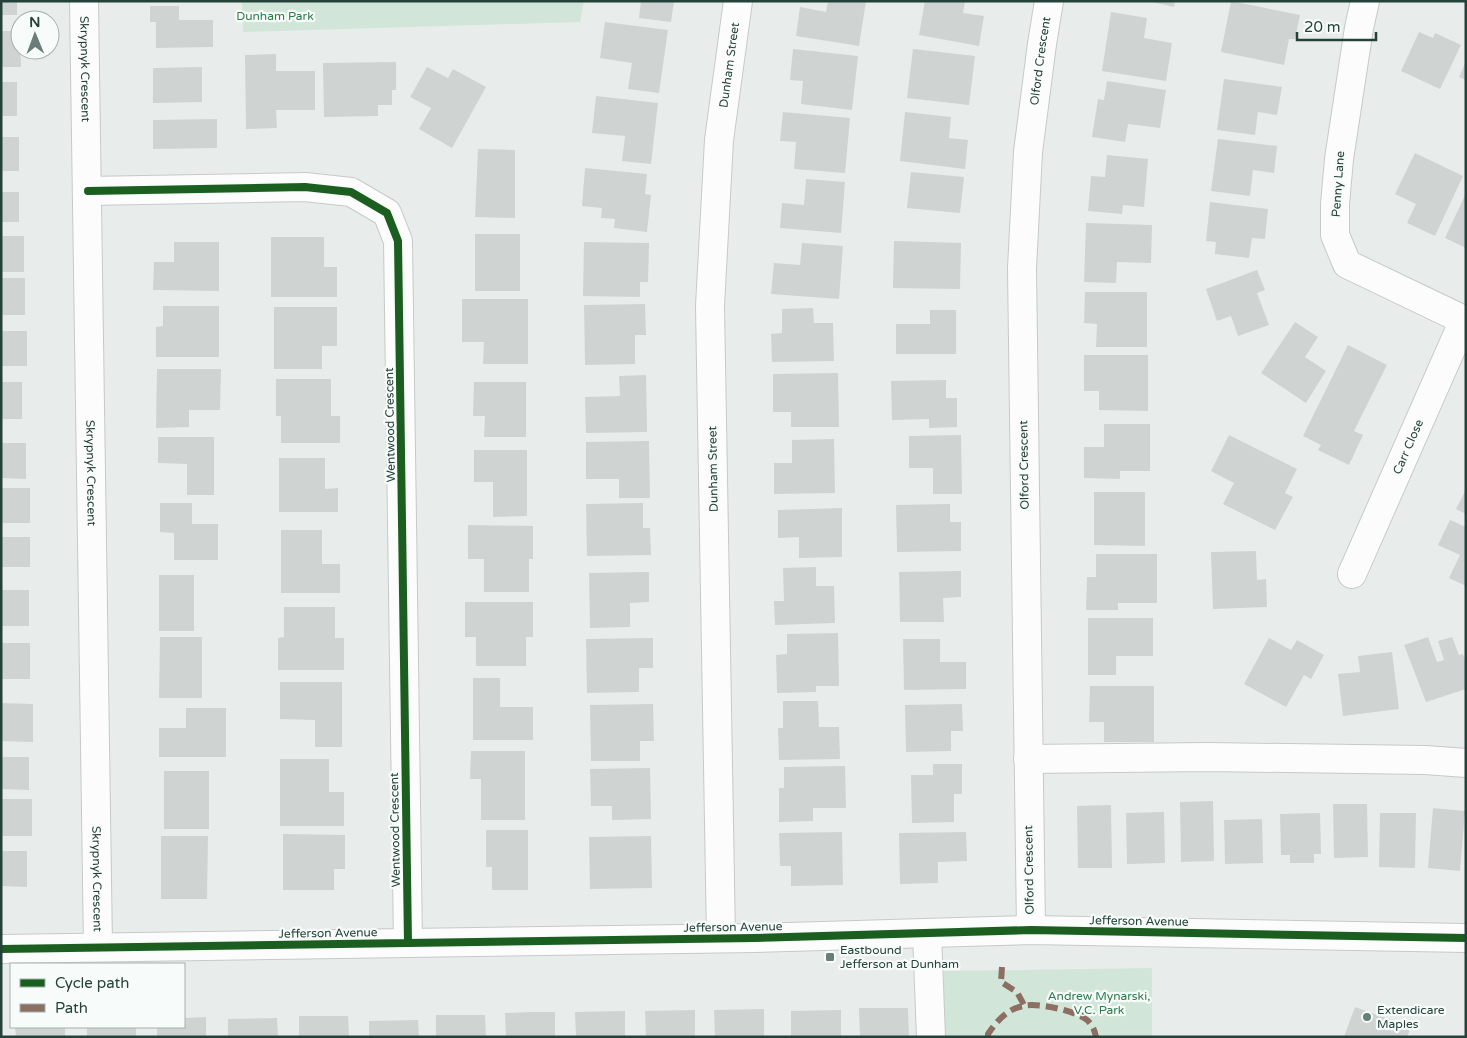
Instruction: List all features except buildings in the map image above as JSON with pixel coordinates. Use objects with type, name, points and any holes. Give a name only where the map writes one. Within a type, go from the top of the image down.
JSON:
[{"type":"street","name":"Skrypnyk Crescent","points":[[84,1],[98,947]]},
{"type":"street","name":"Dunham Street","points":[[721,938],[710,306],[719,140],[738,1]]},
{"type":"street","name":"Olford Crescent","points":[[1031,930],[1022,268],[1028,152],[1049,1]]},
{"type":"street","name":"Penny Lane","points":[[1365,1],[1359,28],[1339,159],[1335,204],[1336,234],[1347,264],[1465,321]]},
{"type":"street","name":"Wentwood Crescent","points":[[88,191],[305,187],[351,192],[387,213],[398,241],[408,943]]},
{"type":"street","name":"Carr Close","points":[[1352,574],[1465,321]]},
{"type":"street","points":[[1028,760],[1208,757],[1425,760],[1466,763]]},
{"type":"street","name":"Jefferson Avenue","points":[[1,948],[721,938],[1031,930],[1466,938]]},
{"type":"street","points":[[927,934],[931,1037]]},
{"type":"green space","name":"Dunham Park","points":[[242,1],[584,1],[580,22],[243,32]]},
{"type":"green space","name":"Andrew Mynarski, V.C. Park","points":[[1152,968],[1152,1037],[942,1037],[944,971]]},
{"type":"marked path","points":[[1002,967],[1001,982],[1017,992],[1024,1005]]},
{"type":"marked path","points":[[988,1037],[988,1034],[1003,1016],[1012,1010],[1029,1005],[1056,1008],[1074,1013],[1087,1020],[1094,1030],[1096,1037]]},
{"type":"cycle path","points":[[88,191],[305,187],[351,192],[387,213],[398,241],[408,943]]},
{"type":"cycle path","points":[[1,949],[754,938],[1031,930],[1466,938]]},
{"type":"place","name":"Eastbound Jefferson at Dunham","points":[[830,957]]},
{"type":"place","name":"Extendicare Maples","points":[[1367,1017]]}]
